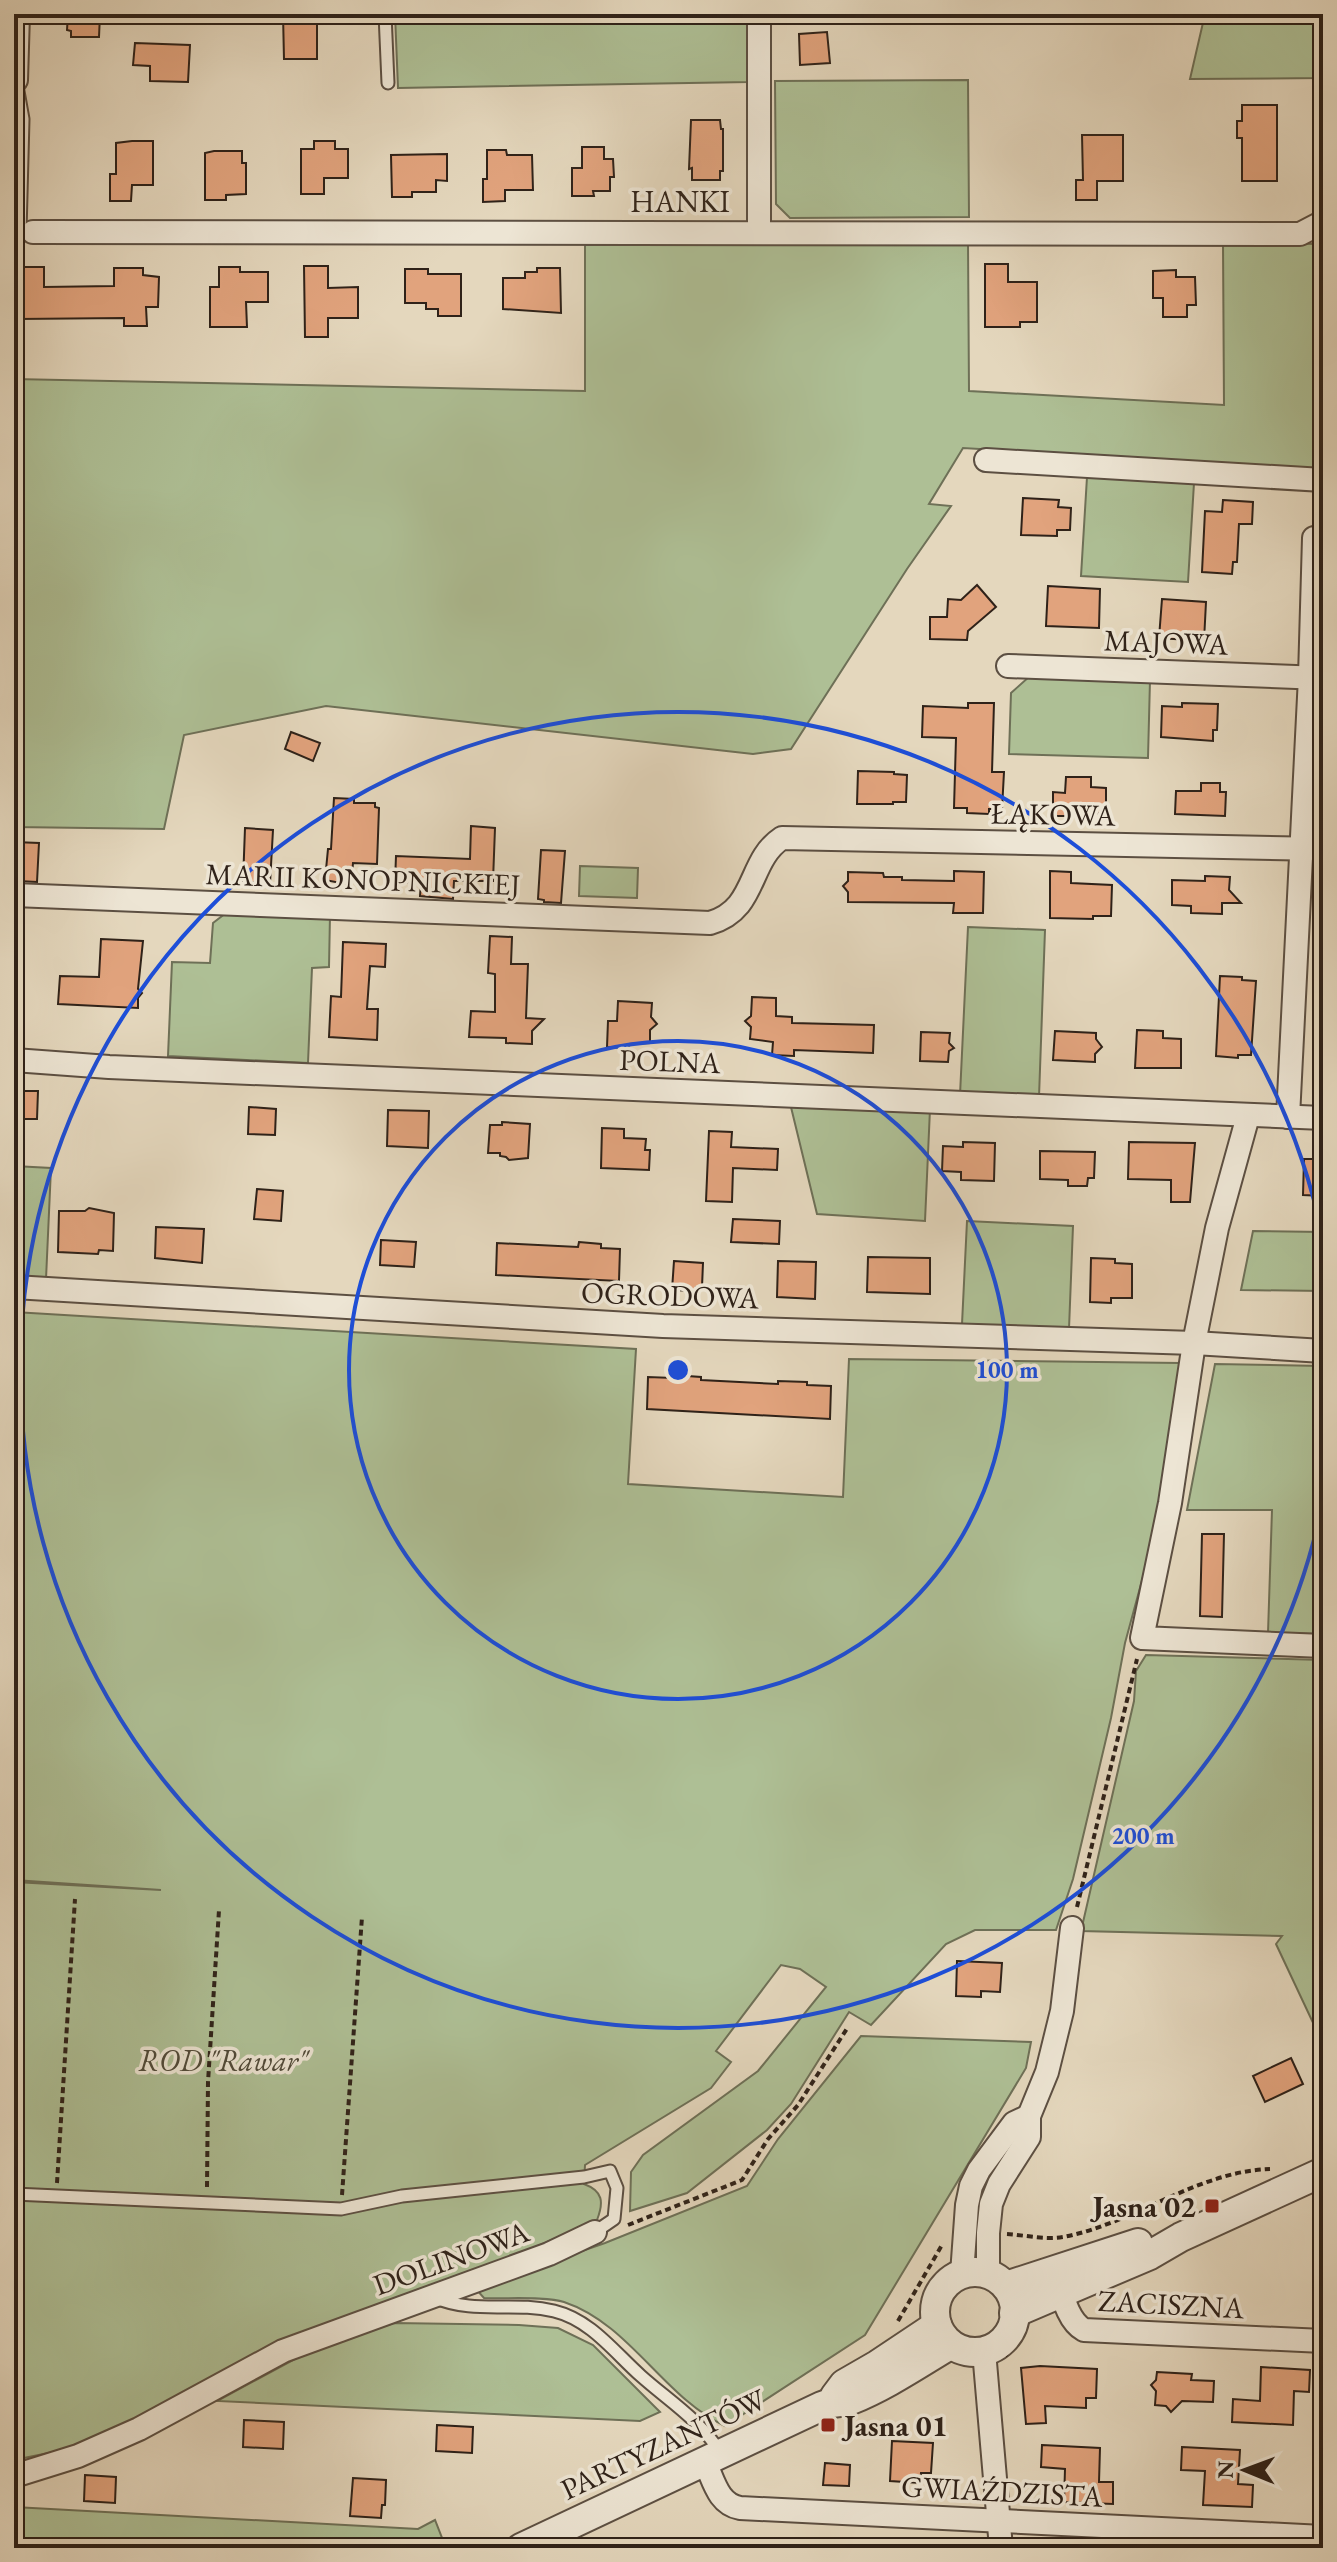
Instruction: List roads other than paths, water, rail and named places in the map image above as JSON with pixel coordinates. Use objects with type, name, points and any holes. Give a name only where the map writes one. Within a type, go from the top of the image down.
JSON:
[{"type":"street","points":[[16,80],[18,14]]},
{"type":"street","points":[[759,14],[759,231]]},
{"type":"street","name":"HANKI","points":[[22,232],[1300,234],[1323,222]]},
{"type":"street","points":[[986,460],[1323,480]]},
{"type":"street","points":[[1288,1117],[1313,849],[1316,678],[1314,538]]},
{"type":"street","name":"MAJOWA","points":[[1008,666],[1316,678]]},
{"type":"street","name":"ŁĄKOWA","points":[[710,923],[739,907],[764,857],[782,838],[1313,849]]},
{"type":"street","name":"MARII KONOPNICKIEJ","points":[[14,895],[710,923]]},
{"type":"street","name":"POLNA","points":[[14,1060],[125,1068],[1323,1118]]},
{"type":"street","points":[[1248,1116],[1217,1228],[1194,1343],[1170,1503],[1142,1638],[1323,1646]]},
{"type":"street","name":"OGRODOWA","points":[[14,1287],[663,1326],[1194,1343],[1323,1351]]},
{"type":"street","points":[[985,2278],[991,2204],[1005,2173],[1029,2137],[1029,2116],[1038,2097],[1062,2011],[1072,1928]]},
{"type":"street","points":[[1029,2116],[1014,2123],[979,2170],[968,2197],[985,2278],[1014,2305],[1011,2328],[996,2346],[984,2351],[967,2352],[943,2335],[935,2303],[947,2283],[985,2278],[1058,2282]]},
{"type":"street","points":[[1014,2313],[1058,2282],[1143,2241],[1181,2237],[1323,2172]]},
{"type":"street","name":"DOLINOWA","points":[[14,2476],[78,2456],[139,2429],[283,2351],[549,2254],[595,2232]]},
{"type":"street","name":"ZACISZNA","points":[[1058,2282],[1074,2323],[1084,2330],[1323,2341]]},
{"type":"street","name":"PARTYZANTÓW","points":[[521,2548],[834,2401],[844,2384],[943,2335]]},
{"type":"street","points":[[984,2351],[1001,2548]]},
{"type":"street","name":"GWIAŹDZISTA","points":[[713,2458],[722,2499],[734,2507],[1323,2537]]},
{"type":"lane","points":[[385,14],[388,83]]},
{"type":"lane","points":[[16,80],[23,119],[22,232]]},
{"type":"lane","points":[[987,2159],[1005,2173]]},
{"type":"lane","points":[[14,2194],[341,2209],[402,2196],[584,2177],[610,2171],[617,2188],[614,2219],[595,2232]]},
{"type":"lane","points":[[433,2297],[453,2305],[527,2307],[555,2312],[586,2325],[643,2378],[688,2413],[712,2440],[713,2458]]},
{"type":"place","name":"Jasna 02","points":[[1212,2206]]},
{"type":"place","name":"Jasna 01","points":[[828,2425]]},
{"type":"park label","name":"ROD \"Rawar\"","points":[[223,2060]]}]
